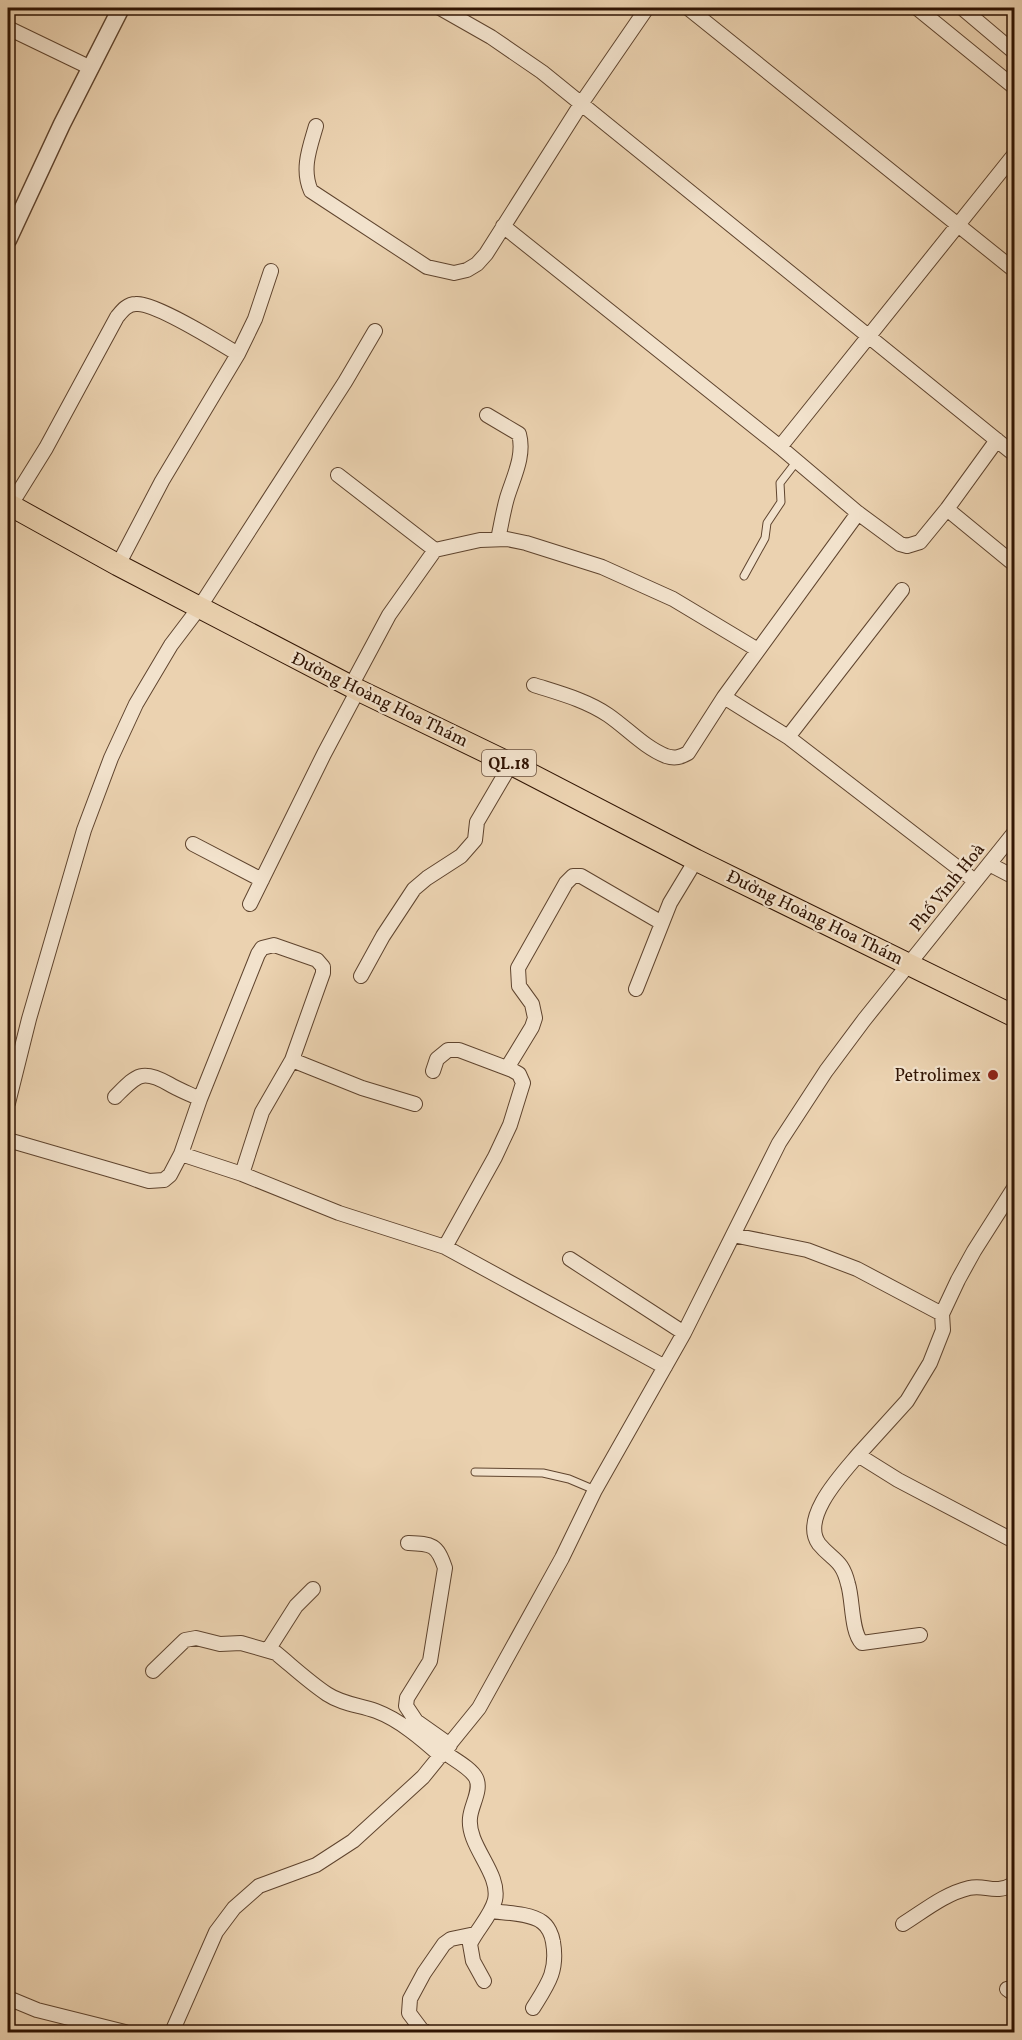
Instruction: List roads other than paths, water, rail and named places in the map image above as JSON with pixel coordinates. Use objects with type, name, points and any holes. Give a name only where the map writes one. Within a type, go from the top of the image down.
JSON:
[{"type":"main road","name":"Đường Hoàng Hoa Thám","points":[[9,505],[199,608],[354,688],[511,764],[696,860],[1014,1016]]},
{"type":"street","points":[[8,240],[62,124],[121,8]]},
{"type":"street","points":[[440,8],[490,37],[542,72],[1014,454]]},
{"type":"street","points":[[316,126],[306,168],[306,181],[311,191],[427,267],[454,273],[467,270],[477,264],[486,254],[581,104],[648,8]]},
{"type":"street","points":[[688,8],[1014,270]]},
{"type":"street","points":[[916,8],[1014,87]]},
{"type":"street","points":[[962,8],[1014,52]]},
{"type":"street","points":[[8,28],[91,68]]},
{"type":"street","points":[[780,447],[1014,155]]},
{"type":"street","points":[[503,226],[780,447],[858,513],[900,544],[907,546],[920,542],[997,440]]},
{"type":"street","points":[[118,565],[162,481],[238,354],[255,319],[271,271]]},
{"type":"street","points":[[9,505],[46,448],[117,317],[126,307],[136,303],[148,306],[192,327],[238,354]]},
{"type":"street","points":[[8,1103],[29,1019],[84,830],[111,758],[148,684],[171,645],[199,608],[345,382],[375,331]]},
{"type":"street","points":[[487,415],[519,434],[521,439],[521,452],[498,539]]},
{"type":"street","points":[[338,475],[435,550]]},
{"type":"street","points":[[946,509],[1014,564]]},
{"type":"street","points":[[534,685],[581,701],[607,714],[658,752],[670,757],[681,758],[688,753],[724,697],[858,513]]},
{"type":"street","points":[[250,904],[389,615],[435,550],[480,540],[498,539],[526,543],[602,567],[673,599],[758,650]]},
{"type":"street","points":[[788,737],[902,590]]},
{"type":"street","points":[[724,697],[788,737],[975,881]]},
{"type":"street","points":[[361,976],[383,936],[414,889],[461,856],[475,840],[477,822],[511,764]]},
{"type":"street","name":"Phố Vĩnh Hoà","points":[[172,2032],[216,1932],[234,1908],[259,1886],[316,1864],[353,1841],[423,1777],[479,1708],[562,1558],[595,1490],[684,1333],[779,1143],[797,1113],[908,963],[1014,833]]},
{"type":"street","points":[[193,844],[262,880]]},
{"type":"street","points":[[636,988],[670,903],[696,860]]},
{"type":"street","points":[[989,864],[1014,877]]},
{"type":"street","points":[[507,1068],[535,1018],[532,1004],[519,986],[518,968],[566,883],[573,876],[581,876],[662,923]]},
{"type":"street","points":[[8,1140],[157,1181],[164,1180],[170,1175],[181,1154],[200,1099],[258,954],[262,948],[274,945],[317,960],[323,967],[292,1060],[262,1112],[242,1174]]},
{"type":"street","points":[[432,1071],[437,1059],[448,1050],[459,1050],[519,1074],[523,1083],[518,1104],[495,1157],[445,1247]]},
{"type":"street","points":[[292,1060],[362,1088],[415,1104]]},
{"type":"street","points":[[115,1097],[140,1076],[151,1075],[200,1099]]},
{"type":"street","points":[[181,1154],[242,1174],[339,1213],[445,1247],[665,1367]]},
{"type":"street","points":[[920,1635],[862,1642],[856,1632],[852,1598],[846,1574],[840,1562],[818,1543],[817,1509],[858,1455],[907,1401],[918,1384],[940,1339],[943,1330],[942,1314],[974,1251],[1014,1188]]},
{"type":"street","points":[[733,1235],[807,1250],[857,1269],[942,1314]]},
{"type":"street","points":[[570,1258],[684,1333]]},
{"type":"street","points":[[858,1455],[898,1480],[1014,1541]]},
{"type":"street","points":[[408,1544],[433,1546],[441,1555],[445,1568],[430,1661],[407,1698],[406,1706],[416,1721],[445,1751],[475,1775],[478,1783],[470,1818],[472,1834],[494,1881],[496,1898],[491,1911],[470,1944],[473,1961],[484,1981]]},
{"type":"street","points":[[268,1650],[296,1606],[314,1589]]},
{"type":"street","points":[[153,1671],[185,1640],[196,1638],[220,1644],[241,1643],[268,1650],[276,1653],[327,1694],[342,1702],[375,1711],[394,1720],[424,1742],[445,1751]]},
{"type":"street","points":[[903,1924],[949,1895],[976,1887],[998,1890],[1014,1884]]},
{"type":"street","points":[[491,1911],[525,1915],[542,1922],[552,1936],[556,1959],[552,1978],[533,2008]]},
{"type":"street","points":[[426,2032],[421,2030],[409,2013],[410,1999],[444,1944],[451,1939],[475,1934]]},
{"type":"street","points":[[8,1998],[37,2010],[125,2032]]},
{"type":"lane","points":[[744,576],[765,538],[767,524],[781,502],[780,483],[797,461]]},
{"type":"lane","points":[[475,1472],[543,1473],[569,1479],[595,1490]]},
{"type":"place","name":"Petrolimex","points":[[993,1075]]}]
